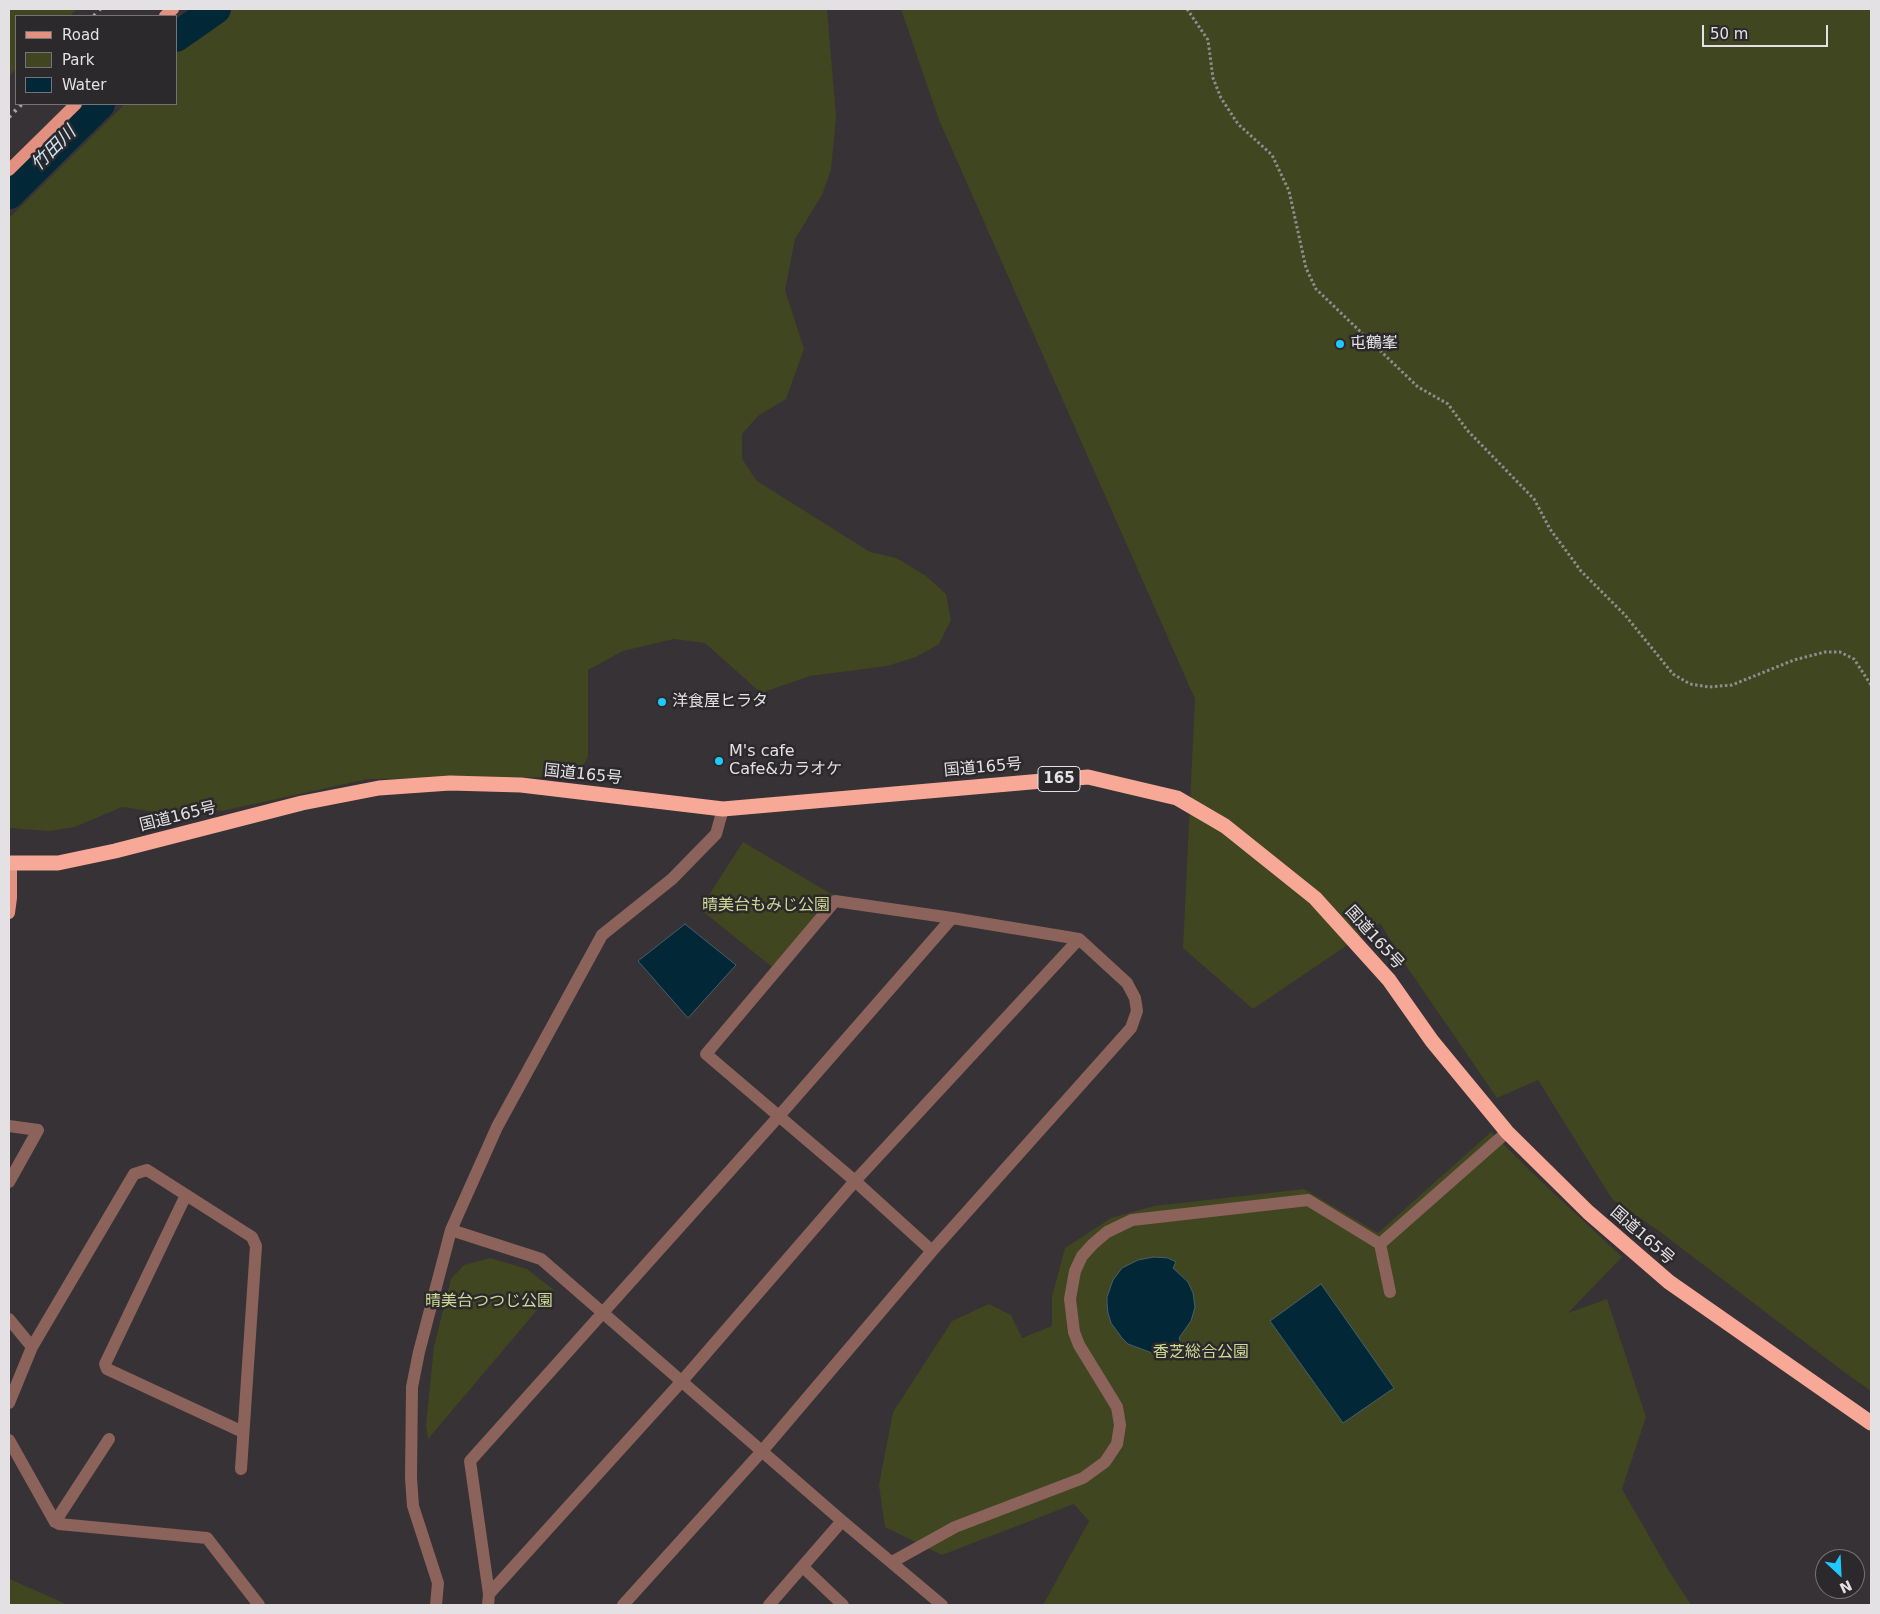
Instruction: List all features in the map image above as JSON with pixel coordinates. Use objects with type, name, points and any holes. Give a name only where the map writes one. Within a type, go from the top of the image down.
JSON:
[{"type":"highway","name":"国道165号","points":[[9,865],[58,863],[115,852],[302,803],[388,788],[450,783],[521,786],[723,808],[1088,777],[1177,798],[1225,826],[1315,898],[1389,980],[1432,1041],[1507,1132],[1588,1212],[1669,1282],[1871,1422]]},
{"type":"main road","points":[[9,170],[75,105]]},
{"type":"main road","points":[[9,865],[11,898],[9,912]]},
{"type":"street","points":[[436,1605],[438,1583],[413,1506],[411,1478],[412,1388],[418,1352],[450,1230],[497,1127],[602,936],[672,878],[716,834],[723,808]]},
{"type":"street","points":[[623,1605],[763,1450],[932,1250],[1131,1028],[1136,1010],[1135,998],[1127,983],[1079,940],[952,918],[835,901],[706,1054],[855,1181],[932,1250]]},
{"type":"street","points":[[489,1600],[470,1461],[779,1116],[952,918]]},
{"type":"street","points":[[489,1600],[855,1181],[1079,940]]},
{"type":"street","points":[[9,1126],[38,1130],[9,1182]]},
{"type":"street","points":[[1380,1244],[1507,1132]]},
{"type":"street","points":[[9,1403],[32,1347],[134,1174],[147,1170],[252,1237],[256,1246],[242,1469]]},
{"type":"street","points":[[186,1195],[105,1364],[107,1370],[243,1432]]},
{"type":"street","points":[[892,1562],[955,1527],[1083,1478],[1105,1462],[1117,1444],[1120,1425],[1117,1406],[1078,1345],[1074,1332],[1070,1299],[1075,1271],[1082,1256],[1107,1232],[1132,1220],[1308,1200],[1380,1244],[1390,1292]]},
{"type":"street","points":[[450,1230],[541,1259],[763,1450],[842,1521],[942,1605]]},
{"type":"street","points":[[9,1319],[32,1347]]},
{"type":"street","points":[[55,1522],[109,1439]]},
{"type":"street","points":[[9,1440],[55,1522],[59,1524],[207,1538],[259,1605]]},
{"type":"street","points":[[769,1605],[842,1521]]},
{"type":"street","points":[[803,1567],[843,1605]]},
{"type":"path","points":[[1187,9],[1208,40],[1213,78],[1221,98],[1238,124],[1272,155],[1289,190],[1306,268],[1316,289],[1418,387],[1448,404],[1467,430],[1534,498],[1550,530],[1581,570],[1624,615],[1673,674],[1690,684],[1709,687],[1732,685],[1794,660],[1825,652],[1840,652],[1854,660],[1871,685]]},
{"type":"green space","points":[[9,9],[77,9],[71,15],[15,15],[15,70],[9,76]]},
{"type":"green space","points":[[213,9],[827,9],[836,117],[831,170],[822,195],[795,239],[785,290],[804,349],[786,399],[758,416],[742,434],[742,459],[757,481],[870,552],[896,558],[903,562],[926,576],[946,594],[951,620],[939,644],[916,657],[887,666],[810,676],[761,693],[705,643],[674,639],[623,651],[588,670],[588,756],[583,767],[559,777],[368,779],[222,811],[196,808],[170,814],[122,807],[75,827],[49,831],[9,828],[9,218],[124,105],[178,105],[178,48]]},
{"type":"green space","points":[[901,9],[1871,9],[1871,1391],[1659,1231],[1612,1199],[1538,1080],[1497,1098],[1407,967],[1380,923],[1253,1009],[1183,948],[1195,699],[939,120]]},
{"type":"green space","name":"晴美台もみじ公園","points":[[743,842],[833,895],[772,967],[700,909]]},
{"type":"green space","name":"香芝総合公園","points":[[1491,1132],[1622,1257],[1568,1313],[1607,1299],[1646,1417],[1622,1489],[1669,1571],[1691,1605],[1043,1605],[1089,1521],[1074,1504],[942,1555],[885,1527],[879,1485],[893,1412],[952,1321],[989,1304],[1011,1315],[1022,1338],[1052,1326],[1052,1297],[1065,1248],[1111,1218],[1154,1206],[1304,1189],[1378,1233]]},
{"type":"green space","name":"晴美台つつじ公園","points":[[490,1258],[527,1269],[554,1290],[428,1439],[426,1425],[434,1346],[451,1279],[464,1265]]},
{"type":"green space","points":[[9,1579],[12,1580],[68,1605],[9,1605]]},
{"type":"water","points":[[685,924],[736,965],[688,1018],[638,961]]},
{"type":"water","points":[[1154,1257],[1168,1258],[1176,1262],[1173,1268],[1188,1282],[1193,1293],[1195,1307],[1191,1321],[1179,1338],[1181,1343],[1168,1351],[1152,1353],[1128,1344],[1122,1338],[1111,1323],[1107,1297],[1113,1280],[1122,1268],[1138,1260]]},
{"type":"water","points":[[1321,1284],[1394,1388],[1343,1423],[1270,1321]]},
{"type":"waterway","name":"竹田川","points":[[178,36],[216,9]]},
{"type":"waterway","name":"竹田川","points":[[9,194],[99,105]]},
{"type":"railway","points":[[95,15],[100,9]]},
{"type":"railway","points":[[9,117],[21,105]]},
{"type":"place","name":"屯鶴峯","points":[[1340,344]]},
{"type":"place","name":"洋食屋ヒラタ","points":[[662,702]]},
{"type":"place","name":"M's cafe Cafe&カラオケ","points":[[719,761]]}]
